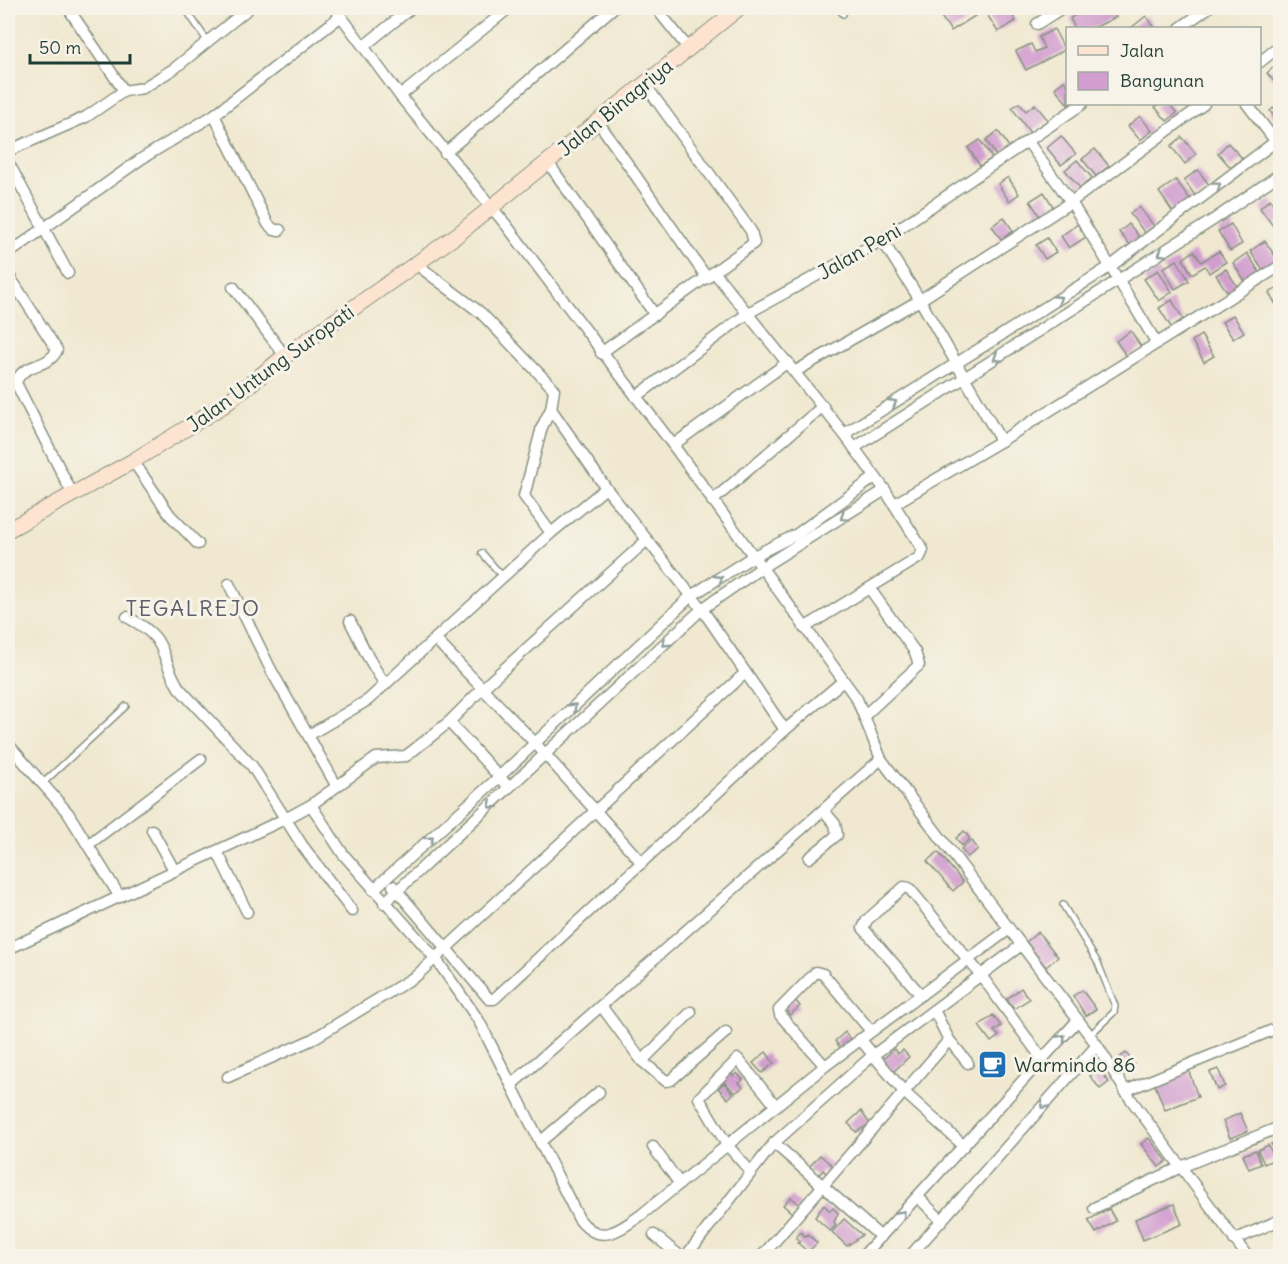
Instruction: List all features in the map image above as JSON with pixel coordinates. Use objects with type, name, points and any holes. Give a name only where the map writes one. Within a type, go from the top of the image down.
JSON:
[{"type":"street","points":[[68,8],[124,91]]},
{"type":"street","points":[[8,151],[94,113],[124,91],[142,88],[175,68],[249,8]]},
{"type":"street","points":[[364,46],[411,8]]},
{"type":"street","points":[[400,96],[509,8]]},
{"type":"street","points":[[445,153],[613,8]]},
{"type":"street","points":[[656,8],[688,48]]},
{"type":"street","name":"Jalan Binagriya","points":[[491,207],[547,161],[599,123],[739,8]]},
{"type":"street","points":[[1037,24],[1062,8]]},
{"type":"street","points":[[1185,27],[1209,8]]},
{"type":"street","points":[[8,254],[44,226],[141,159],[214,116],[338,12],[400,96],[491,207],[673,445],[857,699],[881,759],[1096,1045],[1125,1091],[1247,1257]]},
{"type":"street","points":[[1261,61],[1281,46]]},
{"type":"street","points":[[601,353],[749,249],[755,239],[645,83]]},
{"type":"street","name":"Jalan Peni","points":[[636,398],[748,314],[882,240],[1081,105]]},
{"type":"street","points":[[673,445],[792,367],[920,300],[1071,202],[1203,105]]},
{"type":"street","points":[[844,434],[1111,266],[1279,142],[1248,105]]},
{"type":"street","points":[[214,116],[268,224],[273,230],[280,230]]},
{"type":"street","points":[[599,123],[711,275],[748,314],[823,406],[885,490],[922,550],[920,557],[804,628]]},
{"type":"street","points":[[1028,142],[1071,202],[1120,279],[1156,342]]},
{"type":"street","points":[[547,161],[655,315]]},
{"type":"street","points":[[8,162],[68,273]]},
{"type":"street","points":[[854,448],[1281,174]]},
{"type":"street","name":"Jalan Untung Suropati","points":[[8,531],[72,493],[133,461],[224,405],[285,356],[416,264],[491,207]]},
{"type":"street","points":[[882,240],[920,300],[1001,441]]},
{"type":"street","points":[[416,264],[480,313],[507,338],[554,390],[524,496],[551,533]]},
{"type":"street","points":[[894,504],[1001,441],[1156,342],[1281,266]]},
{"type":"street","points":[[8,274],[57,350],[54,357],[47,362],[25,370],[18,376],[16,383],[72,493]]},
{"type":"street","points":[[232,287],[285,356]]},
{"type":"street","points":[[712,501],[823,406]]},
{"type":"street","points":[[550,409],[606,488],[702,609],[784,730]]},
{"type":"street","points":[[133,461],[170,515],[198,544]]},
{"type":"street","points":[[384,903],[702,609],[761,568],[875,477]]},
{"type":"street","points":[[309,735],[348,714],[385,685],[551,533],[606,488]]},
{"type":"street","points":[[373,890],[499,777],[691,596],[752,557],[800,538],[885,490]]},
{"type":"street","points":[[8,949],[287,818],[376,758],[406,756],[449,722],[483,688],[647,540]]},
{"type":"street","points":[[229,584],[271,670],[336,785]]},
{"type":"street","points":[[864,716],[919,664],[915,652],[870,589]]},
{"type":"street","points":[[127,617],[154,635],[179,688],[252,766],[352,911]]},
{"type":"street","points":[[350,621],[385,685]]},
{"type":"street","points":[[436,639],[535,743],[593,812],[642,863]]},
{"type":"street","points":[[228,1077],[311,1040],[416,976],[744,674]]},
{"type":"street","points":[[387,879],[489,999],[494,999],[784,730],[843,681]]},
{"type":"street","points":[[449,722],[510,788]]},
{"type":"street","points":[[8,744],[68,813],[120,897]]},
{"type":"street","points":[[89,844],[201,759]]},
{"type":"street","points":[[511,1085],[881,759]]},
{"type":"street","points":[[307,806],[343,854],[434,961],[479,1021],[579,1219],[588,1231],[598,1234],[623,1227],[730,1148],[825,1066],[866,1047],[934,1010],[1020,946]]},
{"type":"street","points":[[809,858],[837,835],[835,824],[824,811]]},
{"type":"street","points":[[152,830],[174,870]]},
{"type":"street","points":[[217,851],[247,912]]},
{"type":"street","points":[[921,995],[863,928],[867,920],[904,887],[909,888],[968,960],[1043,1060]]},
{"type":"street","points":[[686,1257],[774,1143],[866,1047],[871,1031],[1008,930]]},
{"type":"street","points":[[825,1066],[780,1015],[779,1010],[816,972],[823,974],[871,1031]]},
{"type":"street","points":[[602,1007],[642,1061],[662,1080],[671,1080],[726,1032]]},
{"type":"street","points":[[934,1010],[949,1040],[968,1063]]},
{"type":"street","points":[[642,1061],[691,1012]]},
{"type":"street","points":[[862,1257],[1077,1021]]},
{"type":"street","points":[[1125,1091],[1281,1027]]},
{"type":"street","points":[[762,1257],[949,1040]]},
{"type":"street","points":[[910,1257],[1096,1045]]},
{"type":"street","points":[[866,1047],[904,1092],[964,1146]]},
{"type":"street","points":[[751,1172],[730,1148],[699,1098],[734,1061],[742,1061],[776,1106]]},
{"type":"street","points":[[540,1142],[598,1092]]},
{"type":"street","points":[[1094,1208],[1181,1167],[1281,1127]]},
{"type":"street","points":[[774,1143],[881,1237]]},
{"type":"street","points":[[652,1147],[680,1184]]},
{"type":"street","points":[[918,1197],[942,1221]]},
{"type":"street","points":[[1234,1240],[1281,1220]]},
{"type":"street","points":[[654,1235],[680,1257]]},
{"type":"lane","points":[[185,8],[208,42]]},
{"type":"lane","points":[[838,8],[843,14]]},
{"type":"lane","points":[[482,553],[503,577]]},
{"type":"lane","points":[[42,784],[126,706]]},
{"type":"lane","points":[[1063,905],[1098,963],[1115,1006],[1114,1012],[1089,1036]]},
{"type":"building","points":[[935,8],[974,8],[978,14],[951,31]]},
{"type":"building","points":[[983,8],[995,8],[999,13],[1008,8],[1016,21],[998,32]]},
{"type":"building","points":[[1089,8],[1111,8],[1116,17],[1096,27],[1074,27],[1070,18]]},
{"type":"building","points":[[1146,16],[1154,27],[1132,27]]},
{"type":"building","points":[[1054,29],[1065,50],[1026,70],[1016,51],[1031,44],[1035,52],[1044,48],[1039,37]]},
{"type":"building","points":[[1278,63],[1280,66],[1280,89],[1267,73]]},
{"type":"building","points":[[1064,81],[1066,83],[1066,102],[1055,88]]},
{"type":"building","points":[[1280,102],[1280,124],[1270,111]]},
{"type":"building","points":[[1019,103],[1026,111],[1035,104],[1048,120],[1030,133],[1012,108]]},
{"type":"building","points":[[1170,105],[1177,113],[1167,121],[1155,107]]},
{"type":"building","points":[[1140,116],[1152,131],[1140,140],[1128,126]]},
{"type":"building","points":[[998,131],[1009,147],[996,156],[986,140]]},
{"type":"building","points":[[1061,136],[1076,154],[1061,165],[1047,148]]},
{"type":"building","points":[[1182,137],[1196,154],[1185,164],[1171,146]]},
{"type":"building","points":[[980,140],[992,158],[980,166],[968,148]]},
{"type":"building","points":[[1228,143],[1242,158],[1231,168],[1218,153]]},
{"type":"building","points":[[1095,149],[1109,166],[1096,176],[1082,159]]},
{"type":"building","points":[[1077,160],[1092,178],[1080,188],[1065,170]]},
{"type":"building","points":[[1198,170],[1210,186],[1196,197],[1184,180]]},
{"type":"building","points":[[1008,177],[1019,194],[1009,201],[998,184]]},
{"type":"building","points":[[1176,180],[1192,202],[1174,214],[1159,192]]},
{"type":"building","points":[[1044,192],[1054,208],[1040,217],[1030,201]]},
{"type":"building","points":[[1270,199],[1280,213],[1280,220],[1273,226],[1260,208]]},
{"type":"building","points":[[1139,207],[1154,226],[1145,233],[1130,214]]},
{"type":"building","points":[[1004,217],[1013,231],[1001,239],[992,226]]},
{"type":"building","points":[[1078,224],[1086,237],[1069,248],[1061,236]]},
{"type":"building","points":[[1129,224],[1141,239],[1131,246],[1119,232]]},
{"type":"building","points":[[1231,224],[1242,244],[1230,251],[1218,231]]},
{"type":"building","points":[[1047,238],[1056,252],[1045,259],[1036,245]]},
{"type":"building","points":[[1265,241],[1279,262],[1264,272],[1250,251]]},
{"type":"building","points":[[1194,251],[1201,262],[1219,251],[1226,262],[1209,273],[1205,266],[1192,274],[1183,259]]},
{"type":"building","points":[[1247,253],[1260,273],[1246,283],[1233,263]]},
{"type":"building","points":[[1177,260],[1189,281],[1175,289],[1163,268]]},
{"type":"building","points":[[1226,269],[1237,286],[1228,293],[1216,275]]},
{"type":"building","points":[[1158,270],[1172,292],[1159,301],[1144,279]]},
{"type":"building","points":[[1279,287],[1280,289],[1280,311],[1269,293]]},
{"type":"building","points":[[1172,300],[1183,319],[1171,327],[1159,308]]},
{"type":"building","points":[[1233,315],[1244,332],[1233,339],[1222,322]]},
{"type":"building","points":[[1131,331],[1141,347],[1127,357],[1116,341]]},
{"type":"building","points":[[1201,335],[1214,356],[1204,362],[1192,341]]},
{"type":"building","points":[[964,831],[970,839],[962,846],[956,838]]},
{"type":"building","points":[[972,841],[978,849],[967,857],[961,849]]},
{"type":"building","points":[[938,852],[963,882],[953,891],[927,861]]},
{"type":"building","points":[[1038,932],[1058,957],[1046,967],[1026,942]]},
{"type":"building","points":[[1021,988],[1029,999],[1014,1009],[1007,999]]},
{"type":"building","points":[[1082,990],[1096,1009],[1086,1016],[1073,996]]},
{"type":"building","points":[[794,999],[800,1006],[790,1015],[784,1008]]},
{"type":"building","points":[[993,1015],[1001,1026],[994,1031],[999,1036],[991,1042],[979,1026]]},
{"type":"building","points":[[845,1032],[852,1042],[842,1050],[835,1041]]},
{"type":"building","points":[[894,1049],[898,1054],[903,1050],[909,1057],[892,1073],[881,1061]]},
{"type":"building","points":[[766,1052],[774,1063],[762,1073],[753,1063]]},
{"type":"building","points":[[1126,1053],[1135,1065],[1127,1070],[1119,1058]]},
{"type":"building","points":[[1099,1069],[1109,1082],[1100,1089],[1090,1076]]},
{"type":"building","points":[[1188,1069],[1198,1097],[1165,1110],[1154,1082]]},
{"type":"building","points":[[1218,1069],[1225,1086],[1217,1090],[1210,1072]]},
{"type":"building","points":[[730,1072],[734,1076],[737,1073],[743,1080],[739,1083],[743,1087],[735,1093],[722,1079]]},
{"type":"building","points":[[724,1083],[733,1094],[728,1099],[718,1088]]},
{"type":"building","points":[[861,1111],[870,1124],[856,1132],[848,1123]]},
{"type":"building","points":[[1240,1113],[1248,1131],[1230,1138],[1223,1121]]},
{"type":"building","points":[[1149,1138],[1167,1161],[1159,1167],[1141,1144]]},
{"type":"building","points":[[1280,1140],[1280,1156],[1277,1158],[1271,1144]]},
{"type":"building","points":[[1268,1145],[1275,1159],[1264,1164],[1258,1150]]},
{"type":"building","points":[[1256,1150],[1261,1164],[1249,1169],[1243,1155]]},
{"type":"building","points":[[820,1155],[834,1167],[827,1174],[823,1170],[817,1177],[809,1171],[809,1167]]},
{"type":"building","points":[[791,1197],[800,1205],[792,1213],[783,1205]]},
{"type":"building","points":[[1174,1204],[1182,1224],[1143,1240],[1135,1219]]},
{"type":"building","points":[[824,1205],[830,1211],[833,1208],[838,1213],[834,1222],[836,1225],[830,1231],[815,1217]]},
{"type":"building","points":[[1109,1209],[1116,1221],[1096,1233],[1088,1220]]},
{"type":"building","points":[[844,1219],[862,1235],[847,1246],[832,1232]]},
{"type":"building","points":[[801,1232],[805,1237],[808,1234],[817,1243],[808,1252],[798,1243],[800,1241],[796,1237]]},
{"type":"place","name":"Warmindo 86","points":[[993,1064]]},
{"type":"district","name":"TEGALREJO","points":[[193,608]]}]
